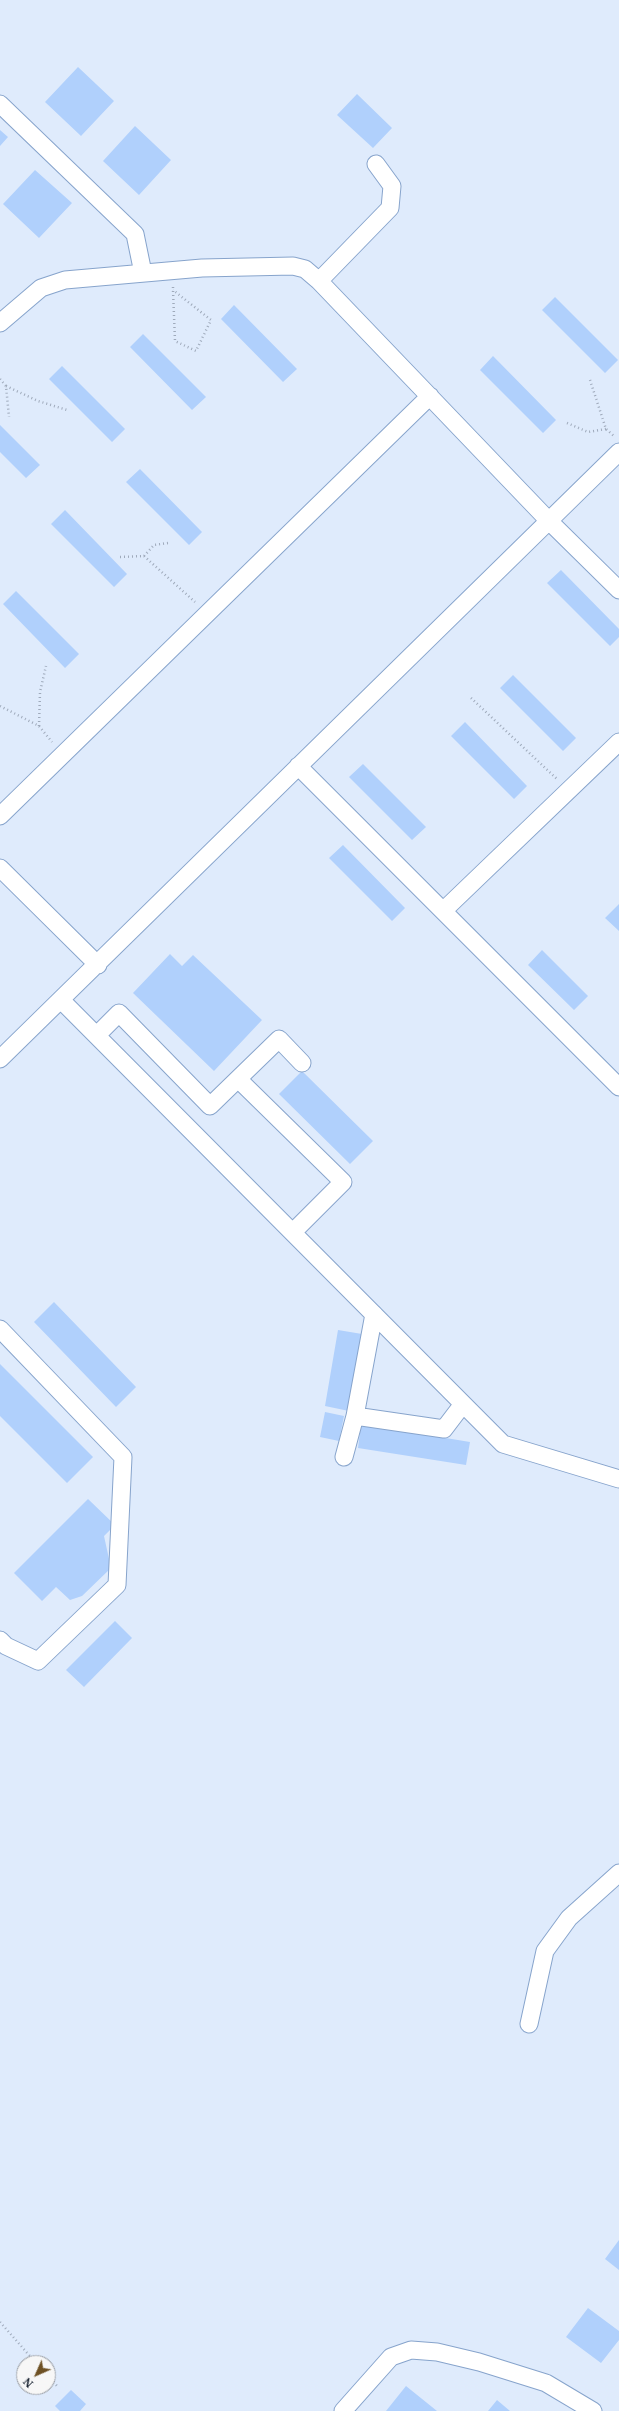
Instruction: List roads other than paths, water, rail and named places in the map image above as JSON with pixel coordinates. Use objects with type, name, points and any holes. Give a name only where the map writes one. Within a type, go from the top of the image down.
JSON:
[{"type":"street","points":[[0,104],[135,234],[143,273]]},
{"type":"street","points":[[319,281],[390,208],[392,186],[376,164]]},
{"type":"street","points":[[0,323],[41,288],[65,280],[172,270],[293,266],[305,269],[319,281],[550,522],[619,590]]},
{"type":"street","points":[[0,816],[430,396]]},
{"type":"street","points":[[0,1059],[98,965],[298,766],[550,522],[619,452]]},
{"type":"street","points":[[443,911],[619,742]]},
{"type":"street","points":[[298,766],[619,1087]]},
{"type":"street","points":[[0,868],[98,965]]},
{"type":"street","points":[[61,1000],[502,1444],[619,1479]]},
{"type":"street","points":[[97,1035],[119,1013],[210,1106],[279,1039],[302,1062]]},
{"type":"street","points":[[238,1079],[343,1182],[293,1232]]},
{"type":"street","points":[[344,1457],[355,1416],[374,1314]]},
{"type":"street","points":[[0,1329],[123,1457],[117,1585],[38,1662],[6,1646],[0,1640]]},
{"type":"street","points":[[355,1416],[444,1429],[463,1404]]},
{"type":"street","points":[[529,2024],[545,1951],[569,1918],[619,1873]]},
{"type":"street","points":[[343,2411],[391,2357],[411,2350],[437,2352],[479,2362],[546,2383],[590,2410]]}]
